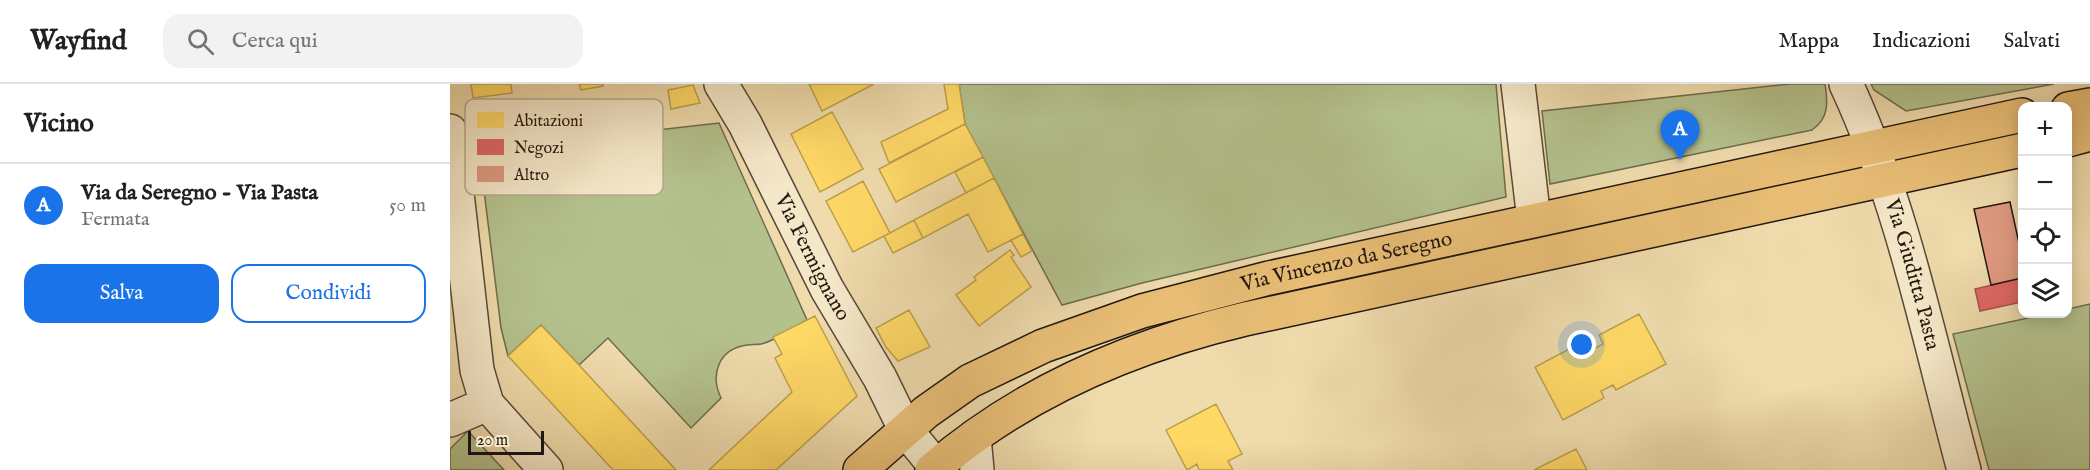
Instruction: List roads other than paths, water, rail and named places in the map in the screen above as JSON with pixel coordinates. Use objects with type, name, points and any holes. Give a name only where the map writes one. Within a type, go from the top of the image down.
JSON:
[{"type":"main road","points":[[2072,108],[2090,105]]},
{"type":"main road","name":"Via Vincenzo da Seregno","points":[[861,470],[905,429],[947,396],[987,371],[1017,356],[1093,327],[1252,282],[2018,117]]},
{"type":"main road","points":[[2072,139],[2090,134]]},
{"type":"main road","name":"Via Vincenzo da Seregno","points":[[934,468],[974,437],[1015,410],[1080,374],[1150,346],[1197,332],[2018,151]]},
{"type":"street","name":"Via Fermignano","points":[[721,84],[745,124],[827,289],[880,378],[905,429],[934,468]]},
{"type":"street","points":[[1518,84],[1534,220]]},
{"type":"street","name":"Via Giuditta Pasta","points":[[1846,84],[1885,180],[1964,470]]},
{"type":"street","points":[[450,131],[471,339],[487,404],[546,470]]},
{"type":"street","points":[[450,420],[487,404]]},
{"type":"street","points":[[974,437],[977,470]]},
{"type":"place","name":"Via da Seregno - Via Pasta","points":[[1680,160]]}]
